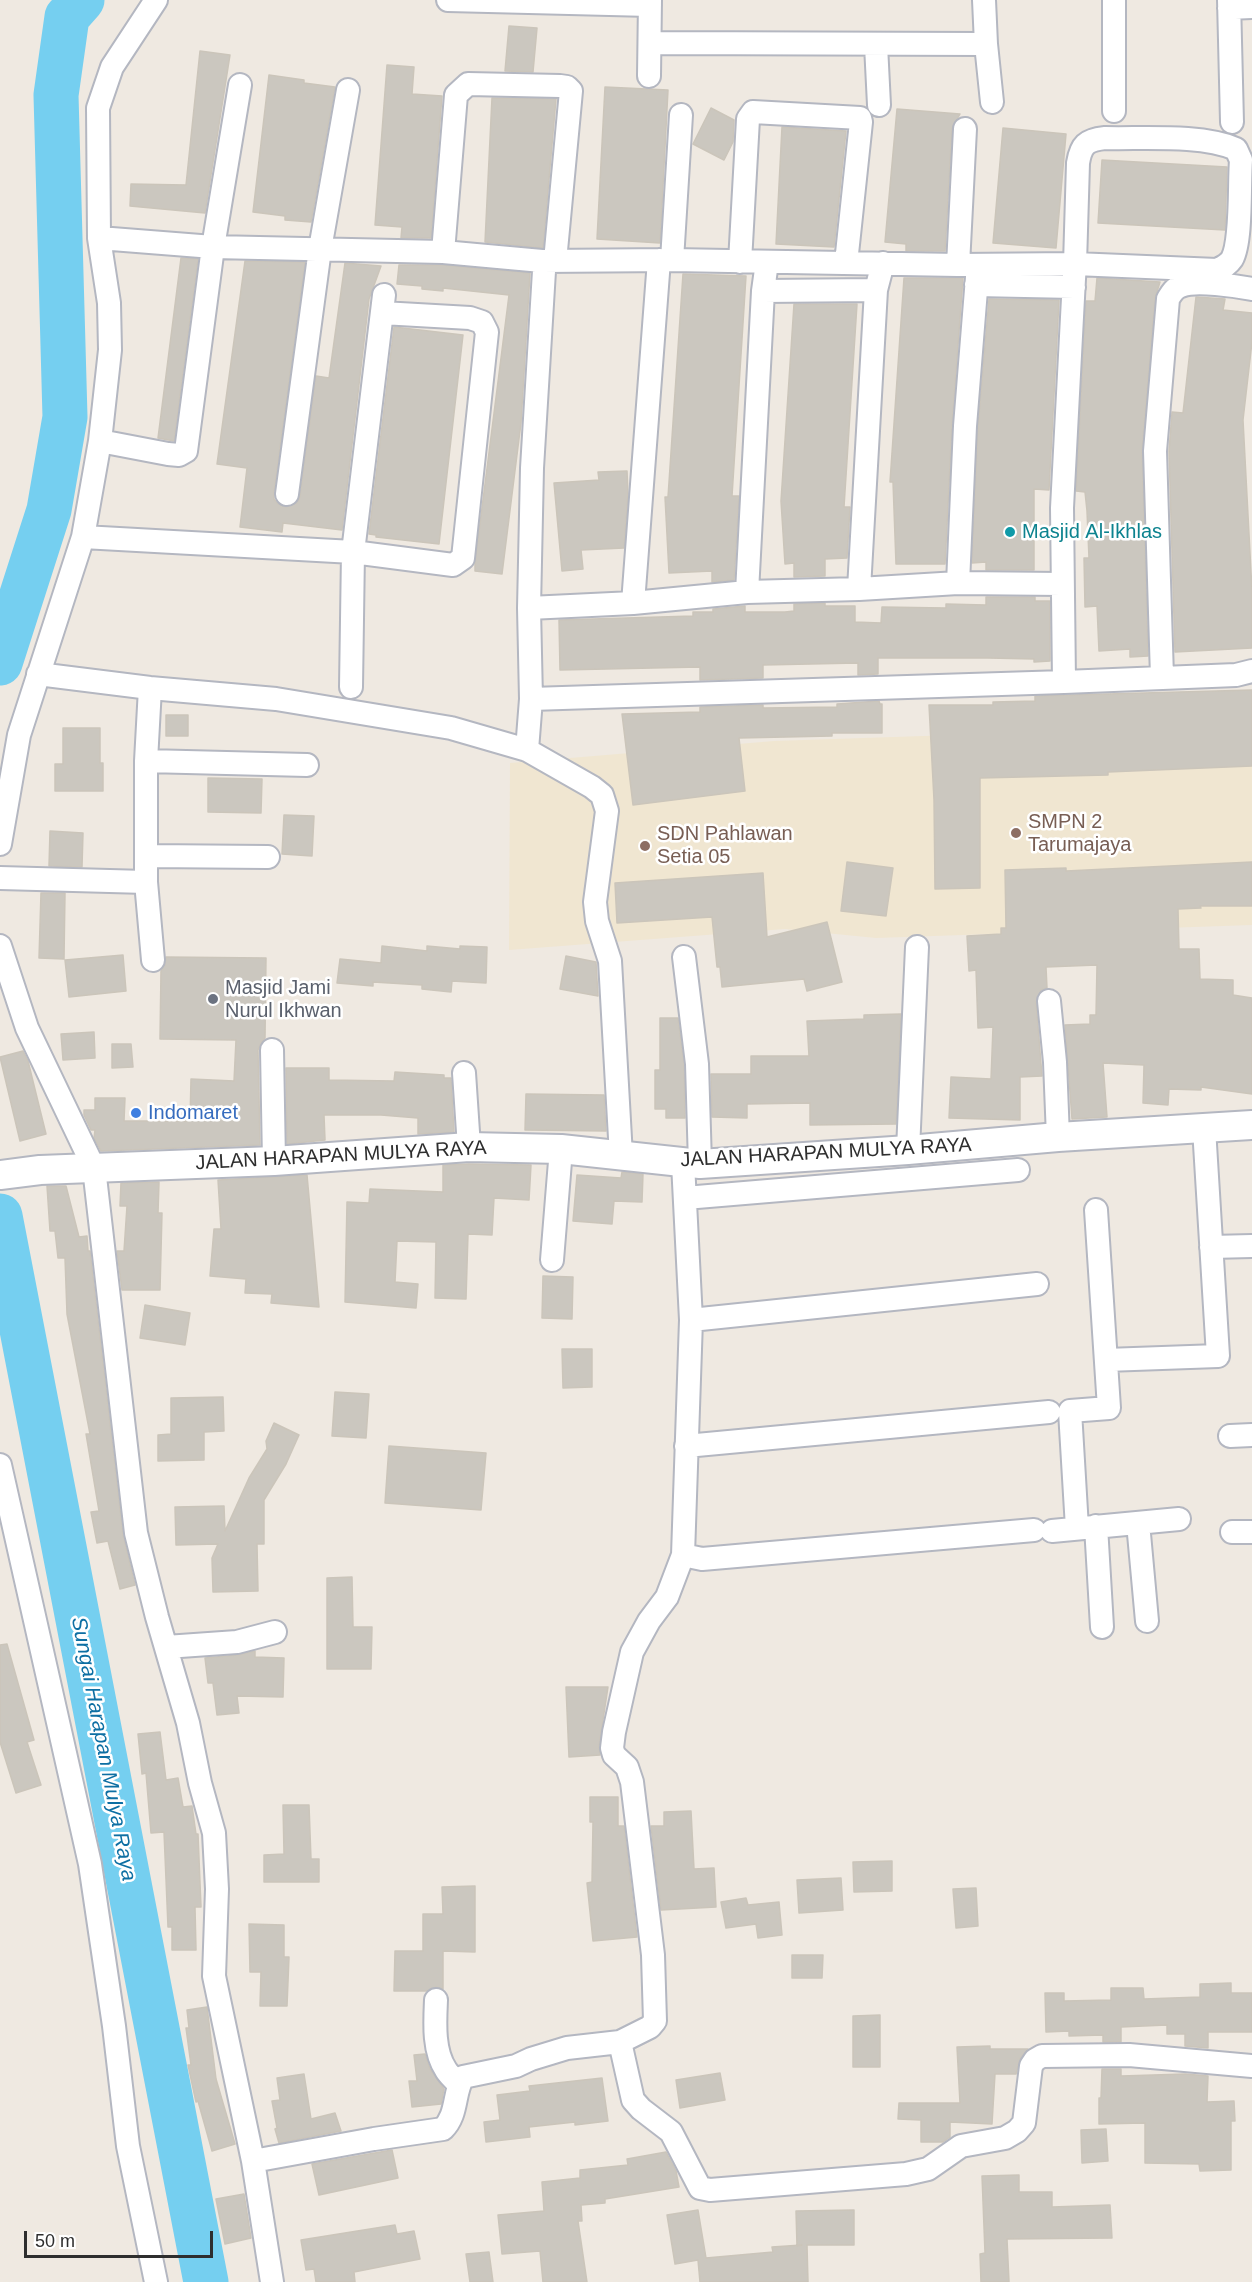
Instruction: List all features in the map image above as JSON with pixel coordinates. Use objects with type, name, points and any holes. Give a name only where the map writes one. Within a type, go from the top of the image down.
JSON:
[{"type":"street","points":[[0,844],[19,735],[83,537],[100,441],[110,350],[109,303],[99,238],[98,108],[112,67],[156,0]]},
{"type":"street","points":[[447,0],[650,2],[649,76]]},
{"type":"street","points":[[984,0],[992,102]]},
{"type":"street","points":[[1114,0],[1114,111]]},
{"type":"street","points":[[1232,122],[1229,4],[1252,7]]},
{"type":"street","points":[[650,43],[986,44]]},
{"type":"street","points":[[876,45],[879,105]]},
{"type":"street","points":[[443,252],[456,95],[468,84],[567,87],[571,91],[549,261],[544,271],[532,468],[531,699],[526,750]]},
{"type":"street","points":[[100,441],[168,454],[179,455],[186,451],[213,247],[240,85]]},
{"type":"street","points":[[286,494],[320,249],[348,90]]},
{"type":"street","points":[[740,262],[748,119],[753,112],[860,118],[846,262]]},
{"type":"street","points":[[633,603],[681,115]]},
{"type":"street","points":[[958,583],[971,272],[965,129]]},
{"type":"street","points":[[971,272],[1075,264],[1217,270],[1227,265],[1233,258],[1241,160],[1236,149],[1207,141],[1105,138],[1093,139],[1084,144],[1078,163],[1075,264],[1074,287],[1064,443],[1062,585],[1064,682]]},
{"type":"street","points":[[99,238],[213,247],[443,252],[549,261],[883,263],[971,272],[1074,287]]},
{"type":"street","points":[[747,592],[763,291],[767,262]]},
{"type":"street","points":[[859,590],[876,290],[883,263]]},
{"type":"street","points":[[1162,677],[1155,451],[1168,299],[1180,286],[1191,283],[1252,289]]},
{"type":"street","points":[[763,291],[876,290]]},
{"type":"street","points":[[83,537],[353,552],[453,565],[459,563],[463,558],[487,332],[482,322],[383,304],[353,552],[351,687]]},
{"type":"street","points":[[530,608],[633,603],[747,592],[859,590],[958,583],[1062,585]]},
{"type":"street","points":[[531,699],[1064,682],[1236,675],[1252,671]]},
{"type":"street","points":[[38,674],[150,688],[276,699],[451,728],[526,750],[602,795],[607,811],[595,902],[597,921],[610,961],[621,1156]]},
{"type":"street","points":[[150,688],[146,761],[148,856],[146,882],[153,960]]},
{"type":"street","points":[[146,761],[307,765]]},
{"type":"street","points":[[148,856],[268,857]]},
{"type":"street","points":[[0,878],[146,882]]},
{"type":"street","points":[[0,946],[27,1028],[94,1168],[136,1533],[165,1647],[188,1723],[200,1783],[214,1833],[217,1889],[214,1976],[253,2162],[272,2282]]},
{"type":"street","points":[[908,1150],[917,947]]},
{"type":"street","points":[[253,2162],[443,2128],[453,2117],[459,2084],[466,2075],[516,2066],[567,2048],[620,2042],[652,2026],[656,2020],[652,1955],[632,1782],[627,1767],[614,1755],[613,1740],[632,1652],[649,1621],[667,1597],[683,1555],[691,1320],[685,1198],[691,1163],[697,1064],[684,957]]},
{"type":"street","points":[[1049,1001],[1058,1137]]},
{"type":"street","points":[[272,1050],[274,1161]]},
{"type":"street","points":[[464,1073],[469,1147]]},
{"type":"street","name":"JALAN HARAPAN MULYA RAYA","points":[[0,1175],[40,1170],[274,1161],[469,1147],[561,1149],[691,1163],[1252,1125]]},
{"type":"street","points":[[1106,1360],[1218,1356],[1204,1128]]},
{"type":"street","points":[[552,1260],[561,1149]]},
{"type":"street","points":[[685,1198],[1018,1170]]},
{"type":"street","points":[[1096,1210],[1109,1408],[1070,1411],[1102,1626]]},
{"type":"street","points":[[1211,1247],[1252,1246]]},
{"type":"street","points":[[691,1320],[1037,1284]]},
{"type":"street","points":[[686,1446],[1049,1412]]},
{"type":"street","points":[[0,1465],[90,1864],[114,2026],[128,2146],[156,2282]]},
{"type":"street","points":[[683,1555],[702,1558],[1179,1519]]},
{"type":"street","points":[[1138,1523],[1147,1622]]},
{"type":"street","points":[[165,1647],[237,1641],[275,1632]]},
{"type":"street","points":[[436,2000],[435,2028],[438,2049],[445,2069],[459,2084]]},
{"type":"street","points":[[620,2042],[633,2100],[671,2132],[700,2188],[710,2190],[888,2175],[928,2169],[961,2146],[1005,2138],[1017,2131],[1024,2123],[1031,2066],[1042,2056],[1129,2055],[1252,2066]]},
{"type":"shaded area","name":"SMPN 2 Tarumajaya","points":[[1252,725],[1252,925],[876,938],[785,929],[509,950],[510,763],[774,741]]},
{"type":"building","points":[[509,26],[537,28],[533,72],[505,71]]},
{"type":"building","points":[[200,51],[230,55],[205,213],[130,206],[131,184],[186,185]]},
{"type":"building","points":[[387,65],[414,67],[412,94],[442,96],[431,238],[401,238],[402,227],[375,225]]},
{"type":"building","points":[[269,75],[335,87],[311,222],[285,220],[285,216],[253,212]]},
{"type":"building","points":[[605,87],[668,90],[660,243],[597,239]]},
{"type":"building","points":[[492,98],[556,99],[543,248],[485,242]]},
{"type":"building","points":[[711,108],[734,120],[733,142],[724,160],[693,144]]},
{"type":"building","points":[[897,109],[960,114],[952,128],[945,251],[906,251],[906,244],[885,242]]},
{"type":"building","points":[[782,127],[846,131],[834,247],[776,244]]},
{"type":"building","points":[[1003,128],[1066,134],[1056,248],[993,243]]},
{"type":"building","points":[[1102,160],[1227,167],[1225,230],[1098,223]]},
{"type":"building","points":[[181,258],[198,259],[174,441],[158,438]]},
{"type":"building","points":[[245,261],[305,262],[274,492],[274,499],[278,504],[286,507],[297,503],[300,496],[316,376],[329,378],[345,263],[381,266],[369,299],[342,530],[283,523],[282,532],[240,527],[247,468],[217,464]]},
{"type":"building","points":[[399,265],[442,265],[530,273],[521,423],[502,574],[475,571],[475,563],[509,295],[443,288],[443,291],[422,289],[422,286],[397,284]]},
{"type":"building","points":[[683,274],[746,276],[732,496],[739,496],[734,580],[712,582],[712,571],[669,573],[665,497],[668,497]]},
{"type":"building","points":[[904,278],[963,278],[945,564],[896,564],[893,482],[890,482]]},
{"type":"building","points":[[1097,278],[1160,282],[1155,298],[1142,450],[1148,656],[1130,657],[1130,649],[1099,651],[1097,606],[1085,607],[1084,558],[1089,558],[1087,511],[1085,492],[1076,491],[1086,301],[1095,301]]},
{"type":"building","points":[[1196,297],[1225,299],[1223,310],[1252,313],[1252,342],[1243,420],[1252,591],[1252,648],[1175,652],[1169,451],[1172,412],[1183,413]]},
{"type":"building","points":[[989,299],[1059,300],[1049,490],[1034,489],[1034,570],[986,570],[986,562],[972,563],[978,427]]},
{"type":"building","points":[[794,304],[857,304],[844,507],[850,507],[847,558],[825,559],[825,576],[794,577],[794,563],[785,564],[781,501]]},
{"type":"building","points":[[394,327],[463,335],[439,544],[376,537],[376,535],[369,534]]},
{"type":"building","points":[[627,471],[628,494],[624,548],[581,550],[583,569],[562,571],[554,483],[599,480],[598,472]]},
{"type":"building","points":[[986,597],[1035,597],[1035,601],[1050,601],[1050,661],[988,658],[878,658],[878,674],[858,675],[858,663],[763,665],[763,678],[700,680],[700,667],[560,670],[559,620],[693,616],[693,612],[713,612],[713,609],[745,606],[745,612],[785,612],[794,611],[794,604],[825,603],[825,606],[855,606],[855,622],[881,623],[882,607],[946,608],[946,604],[986,605]]},
{"type":"building","points":[[1252,690],[1252,766],[1108,772],[1108,775],[980,778],[980,888],[935,889],[934,800],[929,705],[993,705],[993,702],[1035,701],[1035,696]]},
{"type":"building","points":[[879,701],[882,704],[882,733],[739,738],[745,791],[633,805],[622,714],[700,712],[700,707],[763,705],[763,708],[837,707],[837,704]]},
{"type":"building","points":[[166,715],[188,715],[188,736],[166,736]]},
{"type":"building","points":[[63,728],[100,728],[103,791],[55,791],[55,764],[63,764]]},
{"type":"building","points":[[208,778],[262,779],[261,813],[208,812]]},
{"type":"building","points":[[284,815],[314,816],[312,856],[282,854]]},
{"type":"building","points":[[50,831],[83,833],[82,867],[49,866]]},
{"type":"building","points":[[847,862],[893,868],[886,916],[841,911]]},
{"type":"building","points":[[1252,862],[1252,906],[1200,906],[1201,908],[1178,909],[1179,949],[1199,949],[1200,979],[1233,980],[1233,995],[1252,998],[1252,1094],[1201,1087],[1201,1090],[1169,1089],[1168,1105],[1143,1103],[1144,1065],[1103,1063],[1107,1117],[1072,1119],[1065,1025],[1090,1024],[1090,1015],[1096,1015],[1097,965],[1046,967],[1047,988],[1041,990],[1036,1002],[1042,1076],[1020,1077],[1020,1120],[949,1118],[951,1077],[991,1079],[993,1027],[978,1028],[976,970],[969,971],[967,936],[1001,934],[1001,928],[1006,928],[1005,870],[1066,868],[1066,871]]},
{"type":"building","points":[[763,873],[767,937],[827,922],[842,982],[807,991],[804,979],[722,987],[720,967],[717,967],[712,917],[617,923],[615,883]]},
{"type":"building","points":[[41,893],[65,893],[64,959],[39,958]]},
{"type":"building","points":[[382,946],[427,951],[427,946],[460,949],[460,946],[487,947],[486,983],[452,981],[451,992],[422,989],[422,985],[373,982],[373,986],[337,983],[340,959],[381,963]]},
{"type":"building","points":[[123,955],[126,991],[69,997],[65,960]]},
{"type":"building","points":[[566,956],[596,962],[598,996],[560,989]]},
{"type":"building","points":[[166,957],[266,958],[265,1038],[258,1050],[260,1145],[101,1151],[94,1138],[95,1130],[91,1130],[84,1110],[95,1110],[95,1098],[125,1098],[124,1121],[190,1121],[191,1079],[234,1081],[236,1040],[160,1039],[161,971]]},
{"type":"building","points":[[901,1014],[896,1124],[810,1125],[810,1103],[747,1104],[747,1118],[712,1117],[711,1074],[751,1074],[751,1056],[809,1056],[807,1021],[864,1019],[864,1015]]},
{"type":"building","points":[[660,1018],[678,1018],[684,1065],[685,1118],[666,1118],[666,1109],[655,1109],[655,1070],[660,1070]]},
{"type":"building","points":[[94,1032],[95,1058],[63,1060],[61,1034]]},
{"type":"building","points":[[112,1044],[131,1044],[133,1067],[112,1068]]},
{"type":"building","points":[[23,1051],[28,1061],[46,1134],[20,1141],[0,1057]]},
{"type":"building","points":[[286,1068],[329,1068],[329,1080],[394,1081],[395,1072],[444,1075],[444,1078],[451,1078],[454,1132],[418,1134],[418,1118],[381,1115],[324,1115],[325,1140],[287,1144]]},
{"type":"building","points":[[526,1094],[604,1095],[606,1131],[525,1130]]},
{"type":"building","points":[[443,1165],[531,1165],[529,1200],[494,1198],[492,1235],[468,1234],[466,1299],[435,1298],[436,1242],[397,1241],[395,1282],[418,1284],[416,1308],[345,1302],[347,1202],[369,1203],[370,1189],[443,1192]]},
{"type":"building","points":[[622,1172],[643,1174],[642,1202],[614,1201],[612,1224],[573,1221],[577,1175],[621,1178]]},
{"type":"building","points":[[307,1175],[319,1307],[271,1303],[272,1294],[245,1293],[246,1279],[210,1276],[214,1229],[221,1229],[218,1180]]},
{"type":"building","points":[[159,1182],[158,1213],[162,1213],[160,1290],[122,1290],[117,1251],[124,1251],[127,1206],[120,1206],[121,1183]]},
{"type":"building","points":[[47,1186],[66,1186],[79,1237],[87,1236],[88,1251],[90,1251],[123,1535],[135,1585],[120,1589],[108,1541],[97,1543],[91,1512],[99,1511],[86,1434],[90,1434],[67,1314],[65,1258],[58,1258],[55,1231],[50,1231]]},
{"type":"building","points":[[543,1276],[573,1277],[572,1319],[542,1318]]},
{"type":"building","points":[[145,1305],[190,1313],[185,1345],[140,1338]]},
{"type":"building","points":[[562,1349],[592,1349],[592,1387],[563,1388]]},
{"type":"building","points":[[335,1392],[369,1394],[366,1438],[332,1436]]},
{"type":"building","points":[[223,1397],[224,1431],[204,1432],[204,1460],[158,1461],[158,1435],[171,1434],[171,1398]]},
{"type":"building","points":[[274,1423],[299,1435],[286,1464],[264,1500],[264,1544],[257,1544],[258,1591],[213,1592],[212,1558],[218,1544],[176,1545],[175,1507],[224,1506],[225,1531],[249,1478],[267,1449],[266,1441]]},
{"type":"building","points":[[389,1446],[486,1453],[481,1510],[385,1503]]},
{"type":"building","points":[[352,1577],[353,1627],[372,1627],[371,1669],[327,1669],[327,1578]]},
{"type":"building","points":[[7,1644],[34,1740],[27,1742],[41,1785],[16,1793],[0,1742],[0,1645]]},
{"type":"building","points":[[255,1651],[255,1657],[284,1658],[283,1697],[237,1696],[239,1713],[217,1715],[213,1683],[208,1683],[205,1658]]},
{"type":"building","points":[[566,1687],[608,1687],[599,1746],[600,1755],[569,1757]]},
{"type":"building","points":[[160,1732],[166,1780],[178,1778],[183,1807],[192,1806],[196,1834],[198,1834],[201,1907],[195,1907],[196,1950],[172,1950],[172,1927],[168,1927],[164,1832],[151,1833],[146,1773],[142,1774],[138,1734]]},
{"type":"building","points":[[590,1797],[618,1797],[618,1826],[624,1826],[637,1937],[593,1941],[587,1883],[592,1882],[593,1822],[590,1822]]},
{"type":"building","points":[[283,1805],[309,1805],[311,1859],[319,1859],[319,1882],[264,1882],[264,1855],[284,1854]]},
{"type":"building","points":[[691,1811],[694,1869],[714,1868],[716,1907],[661,1910],[651,1826],[664,1826],[664,1812]]},
{"type":"building","points":[[892,1861],[892,1891],[854,1892],[853,1862]]},
{"type":"building","points":[[841,1878],[843,1910],[799,1913],[797,1880]]},
{"type":"building","points":[[475,1886],[475,1952],[443,1951],[443,1989],[436,1987],[426,1991],[394,1991],[395,1951],[423,1951],[423,1914],[443,1914],[442,1887]]},
{"type":"building","points":[[976,1888],[978,1926],[956,1928],[953,1889]]},
{"type":"building","points":[[746,1898],[748,1905],[779,1902],[782,1935],[758,1938],[756,1924],[726,1928],[721,1902]]},
{"type":"building","points":[[249,1924],[284,1925],[284,1957],[289,1957],[287,2006],[260,2006],[261,1972],[250,1972]]},
{"type":"building","points":[[792,1955],[823,1955],[822,1978],[792,1978]]},
{"type":"building","points":[[1231,1983],[1231,1993],[1252,1993],[1252,2032],[1208,2032],[1208,2048],[1185,2046],[1185,2034],[1167,2034],[1167,2025],[1121,2027],[1121,2042],[1103,2042],[1103,2035],[1069,2036],[1069,2031],[1046,2032],[1045,1993],[1064,1993],[1064,2001],[1111,2000],[1111,1988],[1143,1988],[1144,1999],[1200,1997],[1200,1984]]},
{"type":"building","points":[[207,2007],[216,2079],[235,2144],[212,2151],[198,2101],[196,2102],[188,2065],[191,2065],[186,2028],[189,2028],[187,2010]]},
{"type":"building","points":[[880,2015],[880,2067],[853,2067],[853,2016]]},
{"type":"building","points":[[990,2046],[990,2049],[1028,2049],[1020,2059],[1016,2074],[995,2074],[992,2124],[950,2122],[950,2137],[943,2142],[921,2142],[921,2120],[898,2119],[899,2103],[960,2103],[957,2047]]},
{"type":"building","points":[[425,2054],[430,2069],[444,2089],[441,2104],[412,2107],[409,2081],[417,2081],[414,2055]]},
{"type":"building","points":[[1102,2069],[1121,2069],[1121,2076],[1185,2074],[1208,2076],[1207,2102],[1234,2101],[1235,2121],[1231,2121],[1231,2170],[1200,2171],[1199,2164],[1145,2163],[1145,2123],[1099,2124]]},
{"type":"building","points":[[720,2073],[725,2100],[680,2108],[676,2080]]},
{"type":"building","points":[[304,2074],[311,2119],[335,2113],[341,2131],[279,2143],[272,2101],[280,2100],[277,2078]]},
{"type":"building","points":[[602,2078],[608,2121],[529,2127],[530,2137],[486,2142],[484,2122],[500,2120],[497,2095],[530,2091],[529,2086]]},
{"type":"building","points":[[1106,2129],[1108,2161],[1082,2163],[1081,2130]]},
{"type":"building","points":[[392,2150],[398,2178],[319,2195],[312,2164]]},
{"type":"building","points":[[666,2152],[676,2171],[679,2187],[605,2199],[605,2203],[581,2205],[582,2221],[578,2221],[587,2282],[543,2282],[540,2251],[502,2254],[498,2215],[544,2211],[542,2182],[580,2178],[580,2170],[628,2165],[627,2159]]},
{"type":"building","points":[[1019,2175],[1019,2192],[1052,2192],[1052,2207],[1110,2205],[1112,2238],[1007,2239],[1009,2282],[981,2282],[980,2254],[985,2253],[982,2176]]},
{"type":"building","points":[[244,2194],[251,2238],[225,2244],[216,2199]]},
{"type":"building","points":[[698,2210],[706,2258],[773,2252],[772,2247],[797,2245],[796,2211],[854,2210],[854,2245],[807,2245],[808,2282],[700,2282],[698,2260],[675,2264],[667,2215]]},
{"type":"building","points":[[395,2225],[397,2234],[414,2231],[420,2259],[354,2272],[355,2282],[316,2282],[314,2269],[306,2270],[301,2240]]},
{"type":"building","points":[[489,2252],[493,2282],[470,2282],[466,2254]]},
{"type":"waterway","points":[[0,663],[49,510],[65,417],[56,95],[67,17],[82,0]]},
{"type":"waterway","name":"Sungai Harapan Mulya Raya","points":[[0,1216],[206,2282]]},
{"type":"place","name":"Masjid Al-Ikhlas","points":[[1010,532]]},
{"type":"place","name":"SMPN 2 Tarumajaya","points":[[1016,833]]},
{"type":"place","name":"SDN Pahlawan Setia 05","points":[[645,846]]},
{"type":"place","name":"Masjid Jami Nurul Ikhwan","points":[[213,999]]},
{"type":"place","name":"Indomaret","points":[[136,1113]]}]
